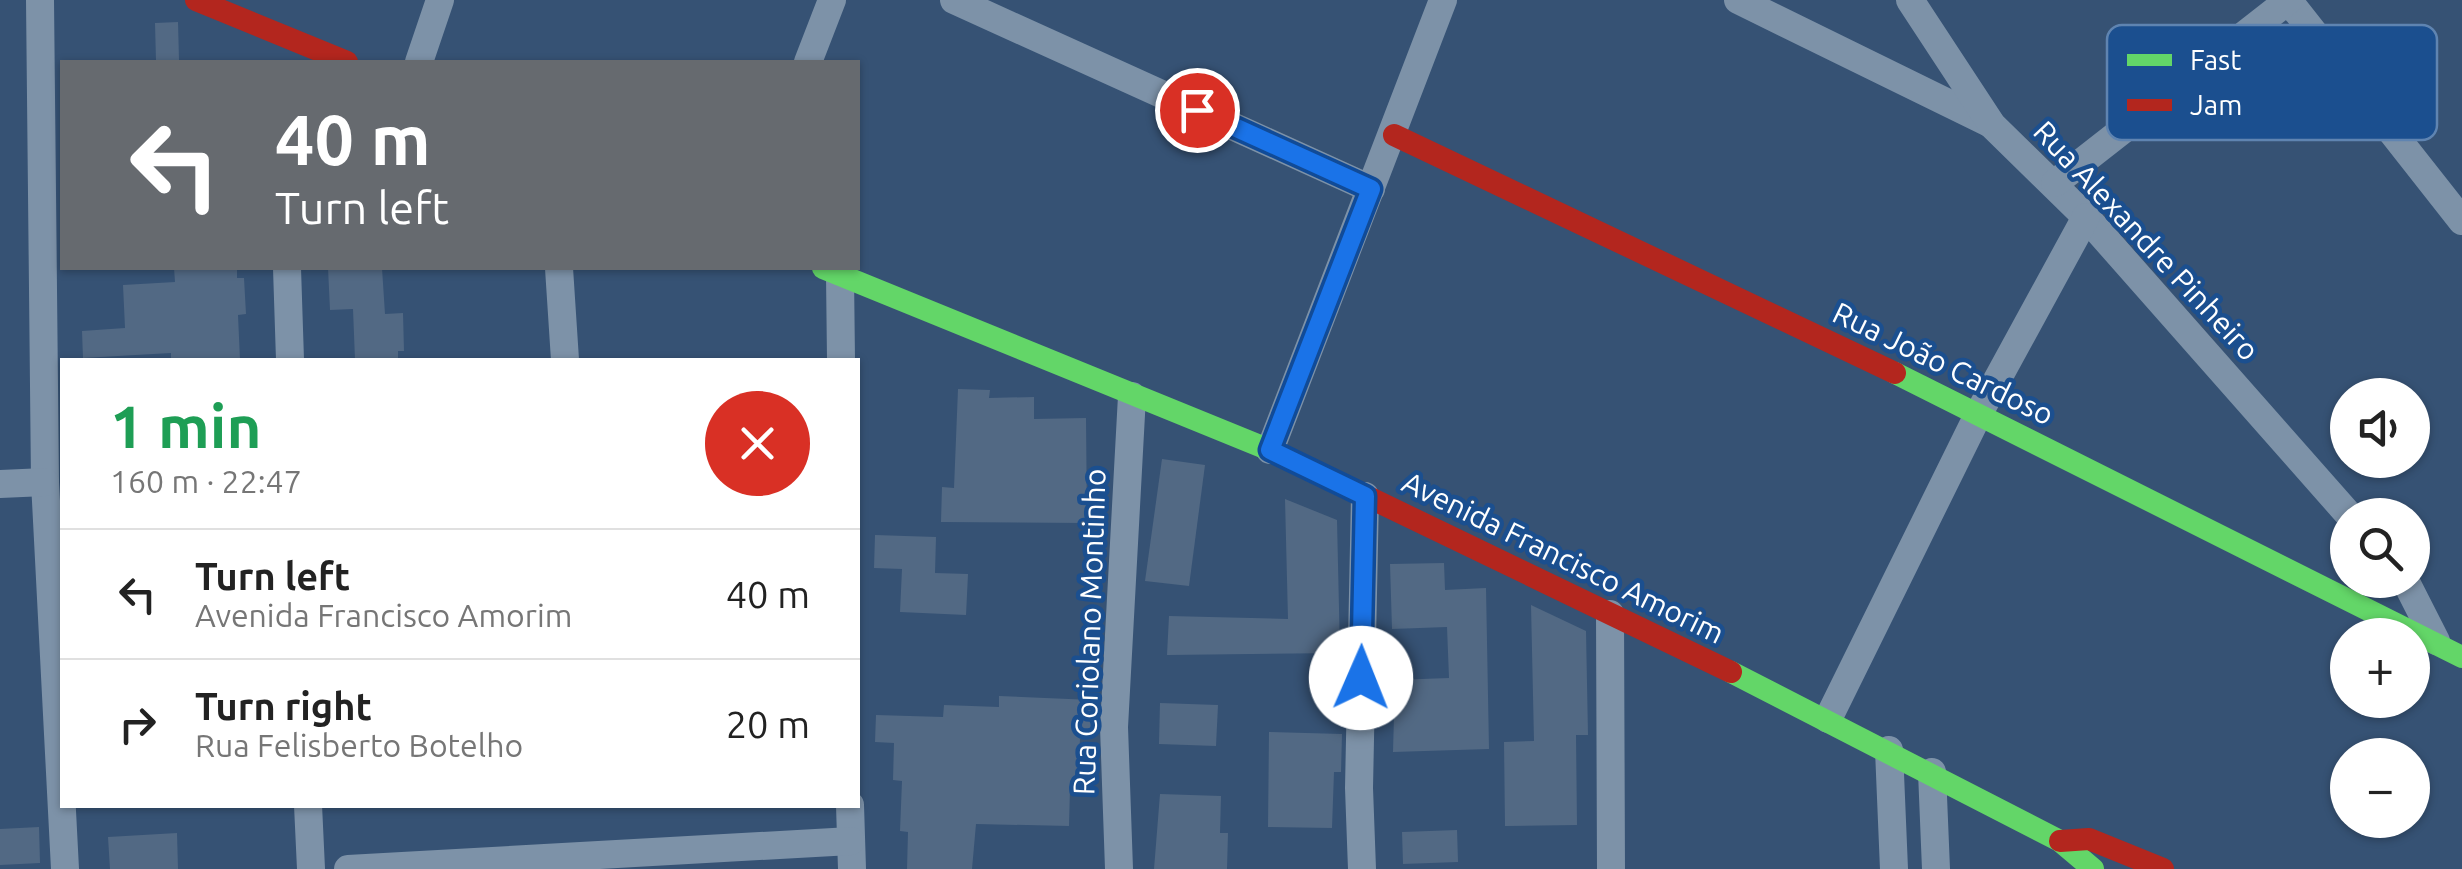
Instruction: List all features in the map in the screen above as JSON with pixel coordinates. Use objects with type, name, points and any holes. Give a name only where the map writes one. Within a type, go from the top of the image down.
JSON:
[{"type":"main road","points":[[196,0],[280,48],[337,60]]},
{"type":"main road","name":"Rua João Cardoso","points":[[1394,135],[1979,413],[2462,656]]},
{"type":"main road","name":"Avenida Francisco Amorim","points":[[832,271],[1270,450],[1828,718],[2060,841],[2093,869]]},
{"type":"main road","points":[[2060,841],[2089,839],[2163,869]]},
{"type":"street","points":[[40,0],[45,482],[60,738]]},
{"type":"street","points":[[420,60],[440,0]]},
{"type":"street","points":[[809,60],[832,0]]},
{"type":"street","points":[[954,0],[1371,189]]},
{"type":"street","points":[[1270,450],[1443,0]]},
{"type":"street","points":[[1738,0],[1992,124]]},
{"type":"street","name":"Rua Alexandre Pinheiro","points":[[1910,0],[1992,124],[2055,183],[2333,498]]},
{"type":"street","points":[[2256,25],[2288,0],[2308,25]]},
{"type":"street","points":[[2055,183],[2110,140]]},
{"type":"street","points":[[2399,140],[2462,220]]},
{"type":"street","points":[[1828,718],[1979,413],[2086,217]]},
{"type":"street","points":[[287,270],[290,358]]},
{"type":"street","points":[[560,270],[564,358]]},
{"type":"street","points":[[832,271],[841,358]]},
{"type":"street","name":"Rua Coriolano Montinho","points":[[1119,869],[1114,727],[1132,396]]},
{"type":"street","points":[[0,484],[45,482]]},
{"type":"street","points":[[1362,869],[1358,788],[1365,496]]},
{"type":"street","points":[[2414,598],[2436,641]]},
{"type":"street","points":[[1610,614],[1611,869]]},
{"type":"street","points":[[1890,750],[1894,869]]},
{"type":"street","points":[[1932,772],[1936,869]]},
{"type":"street","points":[[63,808],[65,869]]},
{"type":"street","points":[[308,808],[311,869]]},
{"type":"street","points":[[348,869],[851,855],[850,808]]},
{"type":"building","points":[[178,22],[179,60],[156,60],[155,23]]},
{"type":"building","points":[[174,270],[237,270],[237,278],[244,278],[246,314],[238,315],[240,358],[171,358],[171,353],[83,358],[82,331],[125,328],[123,285],[175,282]]},
{"type":"building","points":[[328,270],[382,270],[385,314],[403,313],[404,351],[398,351],[398,358],[355,358],[353,309],[330,310]]},
{"type":"building","points":[[958,389],[990,390],[989,398],[1034,397],[1034,419],[1086,418],[1087,523],[941,522],[942,487],[954,488]]},
{"type":"building","points":[[1162,459],[1205,465],[1189,586],[1145,581]]},
{"type":"building","points":[[1285,499],[1337,520],[1340,653],[1167,655],[1169,616],[1288,619]]},
{"type":"building","points":[[875,535],[936,537],[935,573],[968,574],[966,615],[900,612],[902,569],[874,568]]},
{"type":"building","points":[[1444,563],[1445,590],[1486,588],[1489,749],[1393,752],[1395,680],[1449,678],[1447,627],[1392,629],[1390,564]]},
{"type":"building","points":[[1531,605],[1586,631],[1588,735],[1576,735],[1577,825],[1505,826],[1504,742],[1534,741]]},
{"type":"building","points":[[999,696],[1092,700],[1091,739],[1080,739],[1078,789],[1070,789],[1069,826],[976,824],[972,869],[907,869],[908,832],[900,831],[902,781],[893,780],[894,743],[875,742],[876,715],[943,717],[944,705],[999,707]]},
{"type":"building","points":[[1160,703],[1218,705],[1216,746],[1159,744]]},
{"type":"building","points":[[1269,732],[1342,734],[1341,772],[1334,772],[1332,828],[1268,827]]},
{"type":"building","points":[[1160,794],[1221,796],[1220,833],[1228,833],[1227,869],[1154,869]]},
{"type":"building","points":[[39,827],[40,863],[0,865],[0,829]]},
{"type":"building","points":[[1457,830],[1458,862],[1403,864],[1402,832]]},
{"type":"building","points":[[177,833],[178,869],[110,869],[108,837]]},
{"type":"traffic: fast","points":[[828,270],[1270,450],[1339,483]]},
{"type":"traffic: fast","points":[[1895,373],[2462,657]]},
{"type":"traffic: fast","points":[[1731,672],[2060,841],[2093,869]]},
{"type":"traffic: jam","points":[[196,0],[342,60]]},
{"type":"traffic: jam","points":[[1394,135],[1895,373]]},
{"type":"traffic: jam","points":[[1339,483],[1731,672]]},
{"type":"traffic: jam","points":[[2060,841],[2089,839],[2163,869]]},
{"type":"route","points":[[1197,110],[1371,189],[1270,450],[1365,496],[1361,678]]}]
